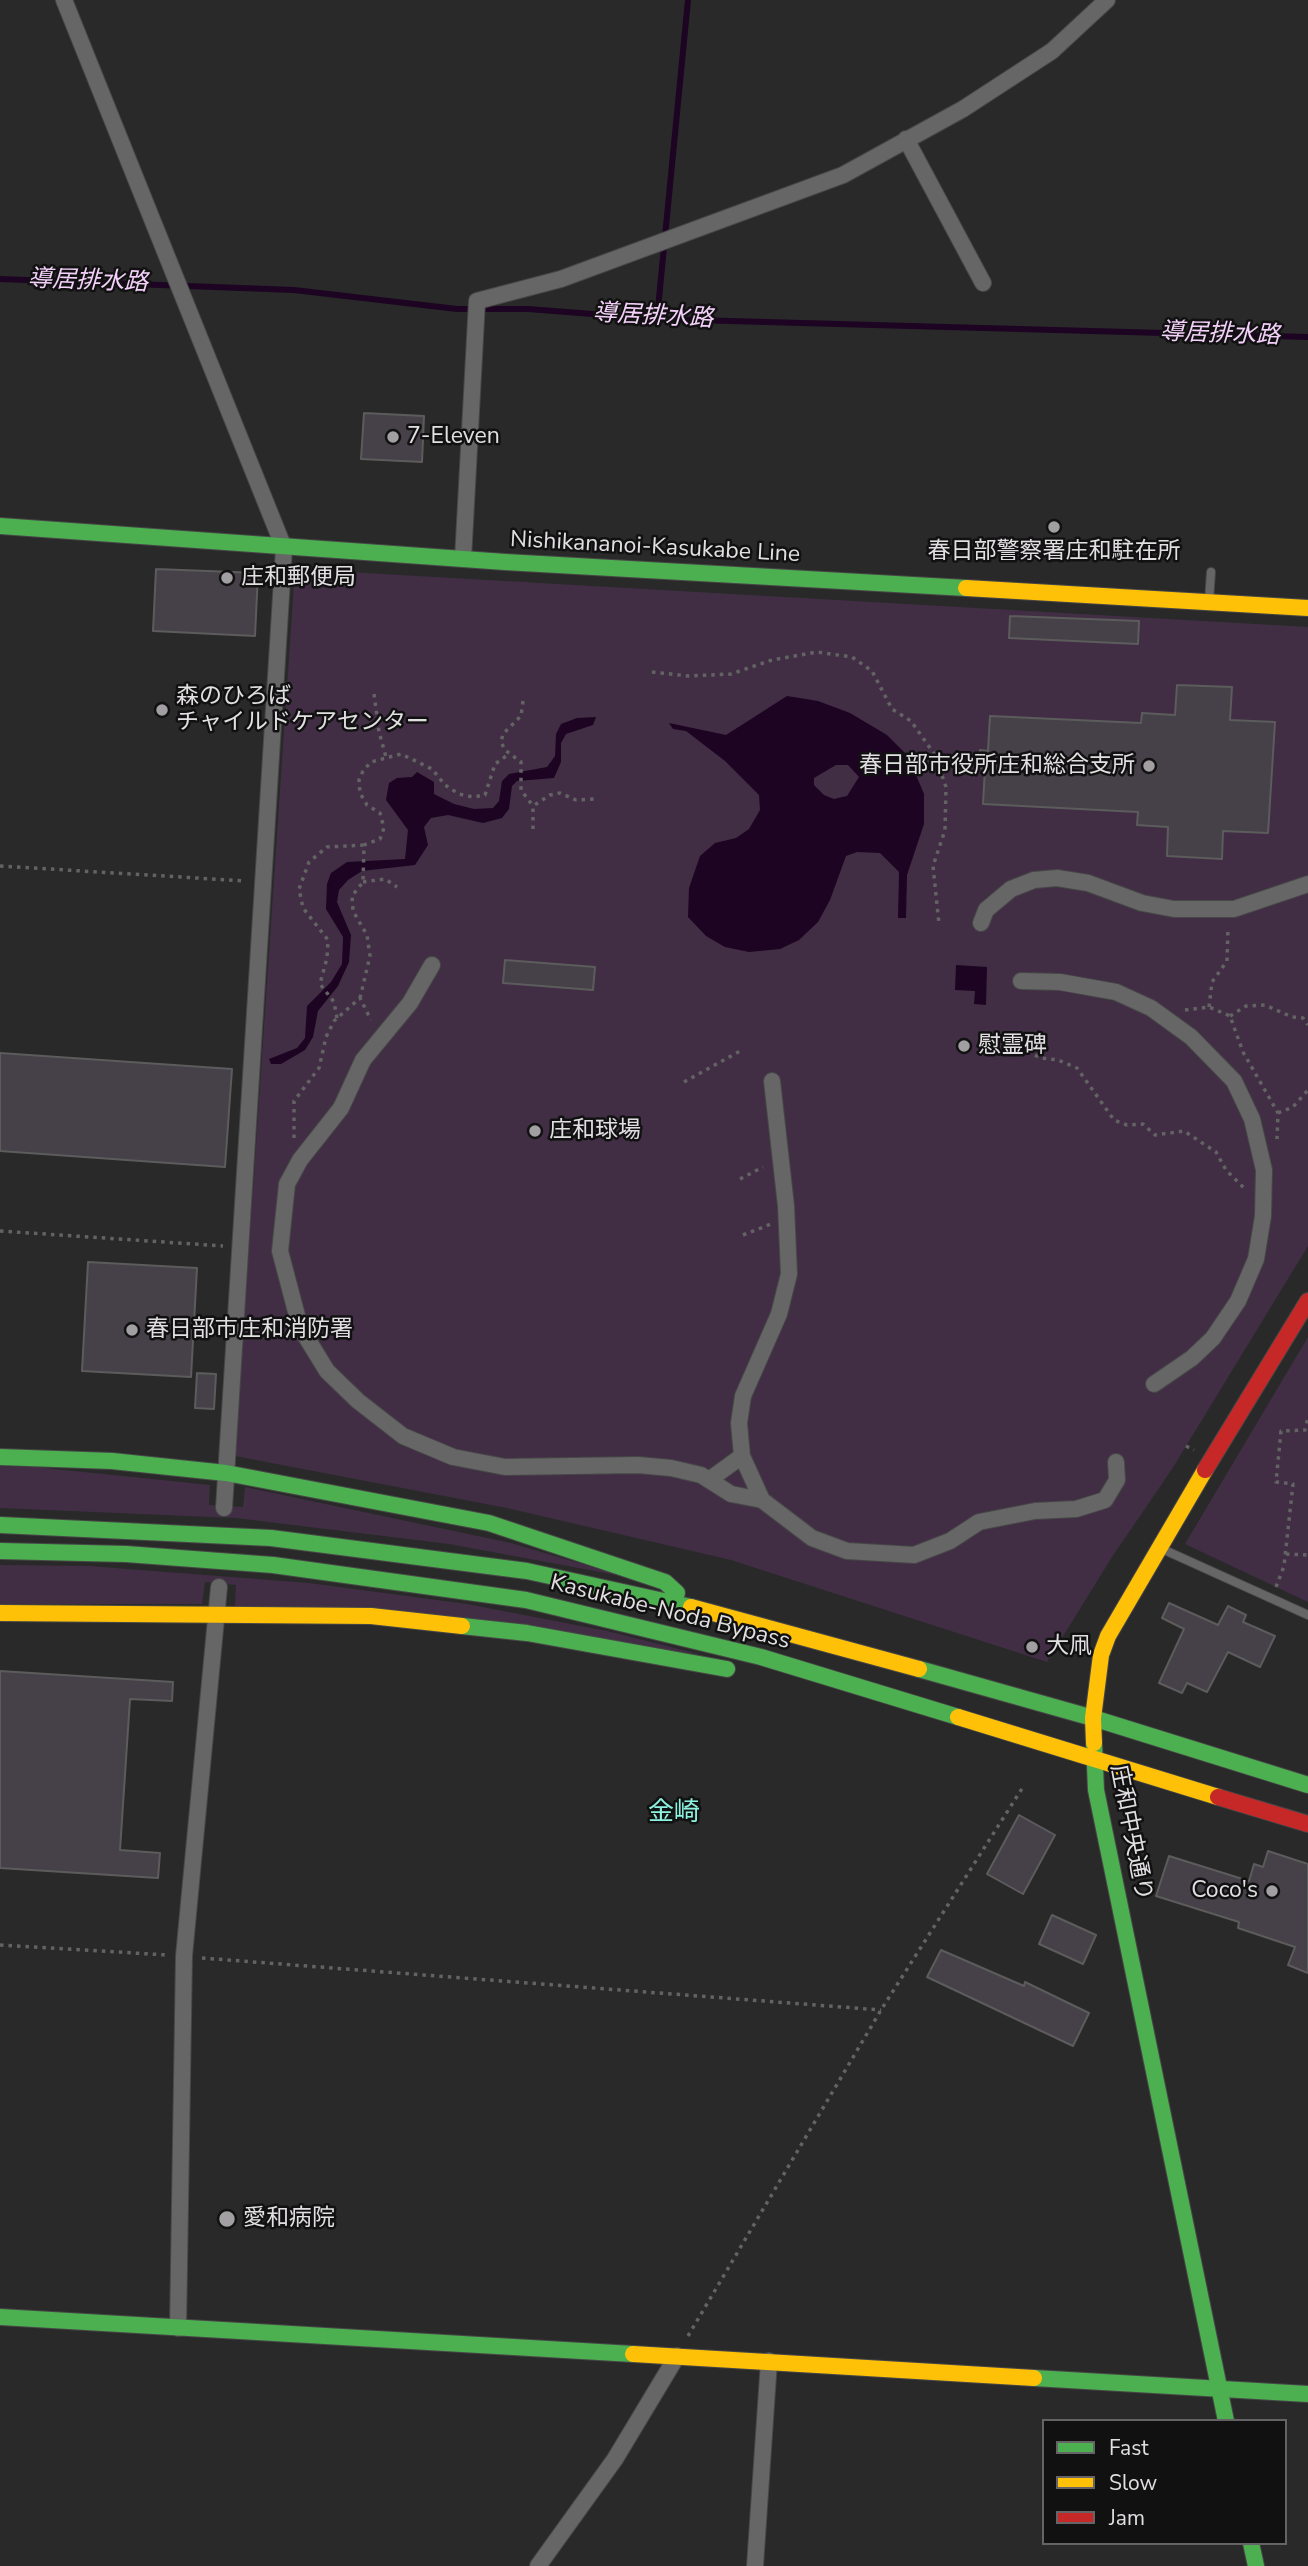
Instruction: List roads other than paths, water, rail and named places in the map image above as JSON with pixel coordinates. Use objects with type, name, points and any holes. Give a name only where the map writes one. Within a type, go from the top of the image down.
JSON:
[{"type":"main road","name":"Nishikananoi-Kasukabe Line","points":[[0,526],[284,548],[1308,607]]},
{"type":"main road","name":"庄和中央通り","points":[[1226,2419],[1103,1825],[1092,1760],[1093,1718],[1101,1655],[1108,1636],[1158,1546],[1308,1301]]},
{"type":"main road","points":[[0,1457],[112,1461],[226,1473],[489,1523],[665,1582],[693,1607]]},
{"type":"main road","name":"Kasukabe-Noda Bypass","points":[[0,1525],[271,1538],[527,1571],[693,1607],[1093,1718],[1308,1785]]},
{"type":"main road","name":"Kasukabe-Noda Bypass","points":[[0,1551],[126,1554],[273,1565],[526,1600],[761,1657],[950,1717],[1308,1824]]},
{"type":"main road","points":[[0,1613],[371,1616],[527,1633],[746,1674]]},
{"type":"main road","points":[[812,1690],[905,1714],[950,1717]]},
{"type":"main road","points":[[0,2317],[1308,2394]]},
{"type":"main road","points":[[1251,2545],[1256,2566]]},
{"type":"street","points":[[64,0],[284,548],[224,1508]]},
{"type":"street","points":[[463,559],[477,301],[561,279],[843,176],[963,109],[1052,51],[1107,0]]},
{"type":"street","points":[[906,139],[983,283]]},
{"type":"street","points":[[981,923],[986,910],[1012,889],[1034,880],[1057,878],[1088,883],[1153,905],[1174,909],[1228,909],[1264,901],[1308,884]]},
{"type":"street","points":[[432,965],[410,1003],[363,1060],[341,1108],[305,1153],[287,1184],[280,1251],[300,1327],[327,1371],[358,1401],[402,1436],[453,1457],[505,1467],[638,1465],[671,1468],[709,1480],[732,1494],[762,1500],[812,1538],[847,1551],[914,1555],[950,1541],[979,1522],[1035,1511],[1076,1509],[1105,1500],[1118,1480],[1116,1462]]},
{"type":"street","points":[[1021,981],[1060,982],[1116,992],[1151,1008],[1191,1037],[1234,1081],[1252,1119],[1264,1170],[1255,1259],[1238,1301],[1213,1338],[1192,1358],[1154,1384]]},
{"type":"street","points":[[762,1500],[742,1456],[739,1423],[743,1396],[779,1314],[789,1274],[772,1081]]},
{"type":"street","points":[[709,1480],[742,1456]]},
{"type":"street","points":[[178,2328],[184,1956],[219,1587]]},
{"type":"street","points":[[538,2566],[615,2459],[677,2356]]},
{"type":"street","points":[[755,2566],[769,2361]]},
{"type":"lane","points":[[1209,601],[1211,572]]},
{"type":"lane","points":[[1158,1546],[1308,1615]]},
{"type":"waterway","points":[[657,319],[688,0]]},
{"type":"waterway","name":"導居排水路","points":[[0,279],[294,290],[457,309],[528,309],[657,319],[1308,337]]},
{"type":"place","name":"7-Eleven","points":[[393,437]]},
{"type":"place","name":"春日部警察署庄和駐在所","points":[[1054,527]]},
{"type":"place","name":"庄和郵便局","points":[[227,578]]},
{"type":"place","name":"森のひろば チャイルドケアセンター","points":[[162,710]]},
{"type":"place","name":"春日部市役所庄和総合支所","points":[[1149,766]]},
{"type":"place","name":"慰霊碑","points":[[964,1046]]},
{"type":"place","name":"庄和球場","points":[[535,1131]]},
{"type":"place","name":"春日部市庄和消防署","points":[[132,1330]]},
{"type":"place","name":"大凧","points":[[1032,1647]]},
{"type":"place","name":"Coco's","points":[[1272,1891]]},
{"type":"place","name":"愛和病院","points":[[227,2219]]},
{"type":"district","name":"金崎","points":[[674,1814]]}]
